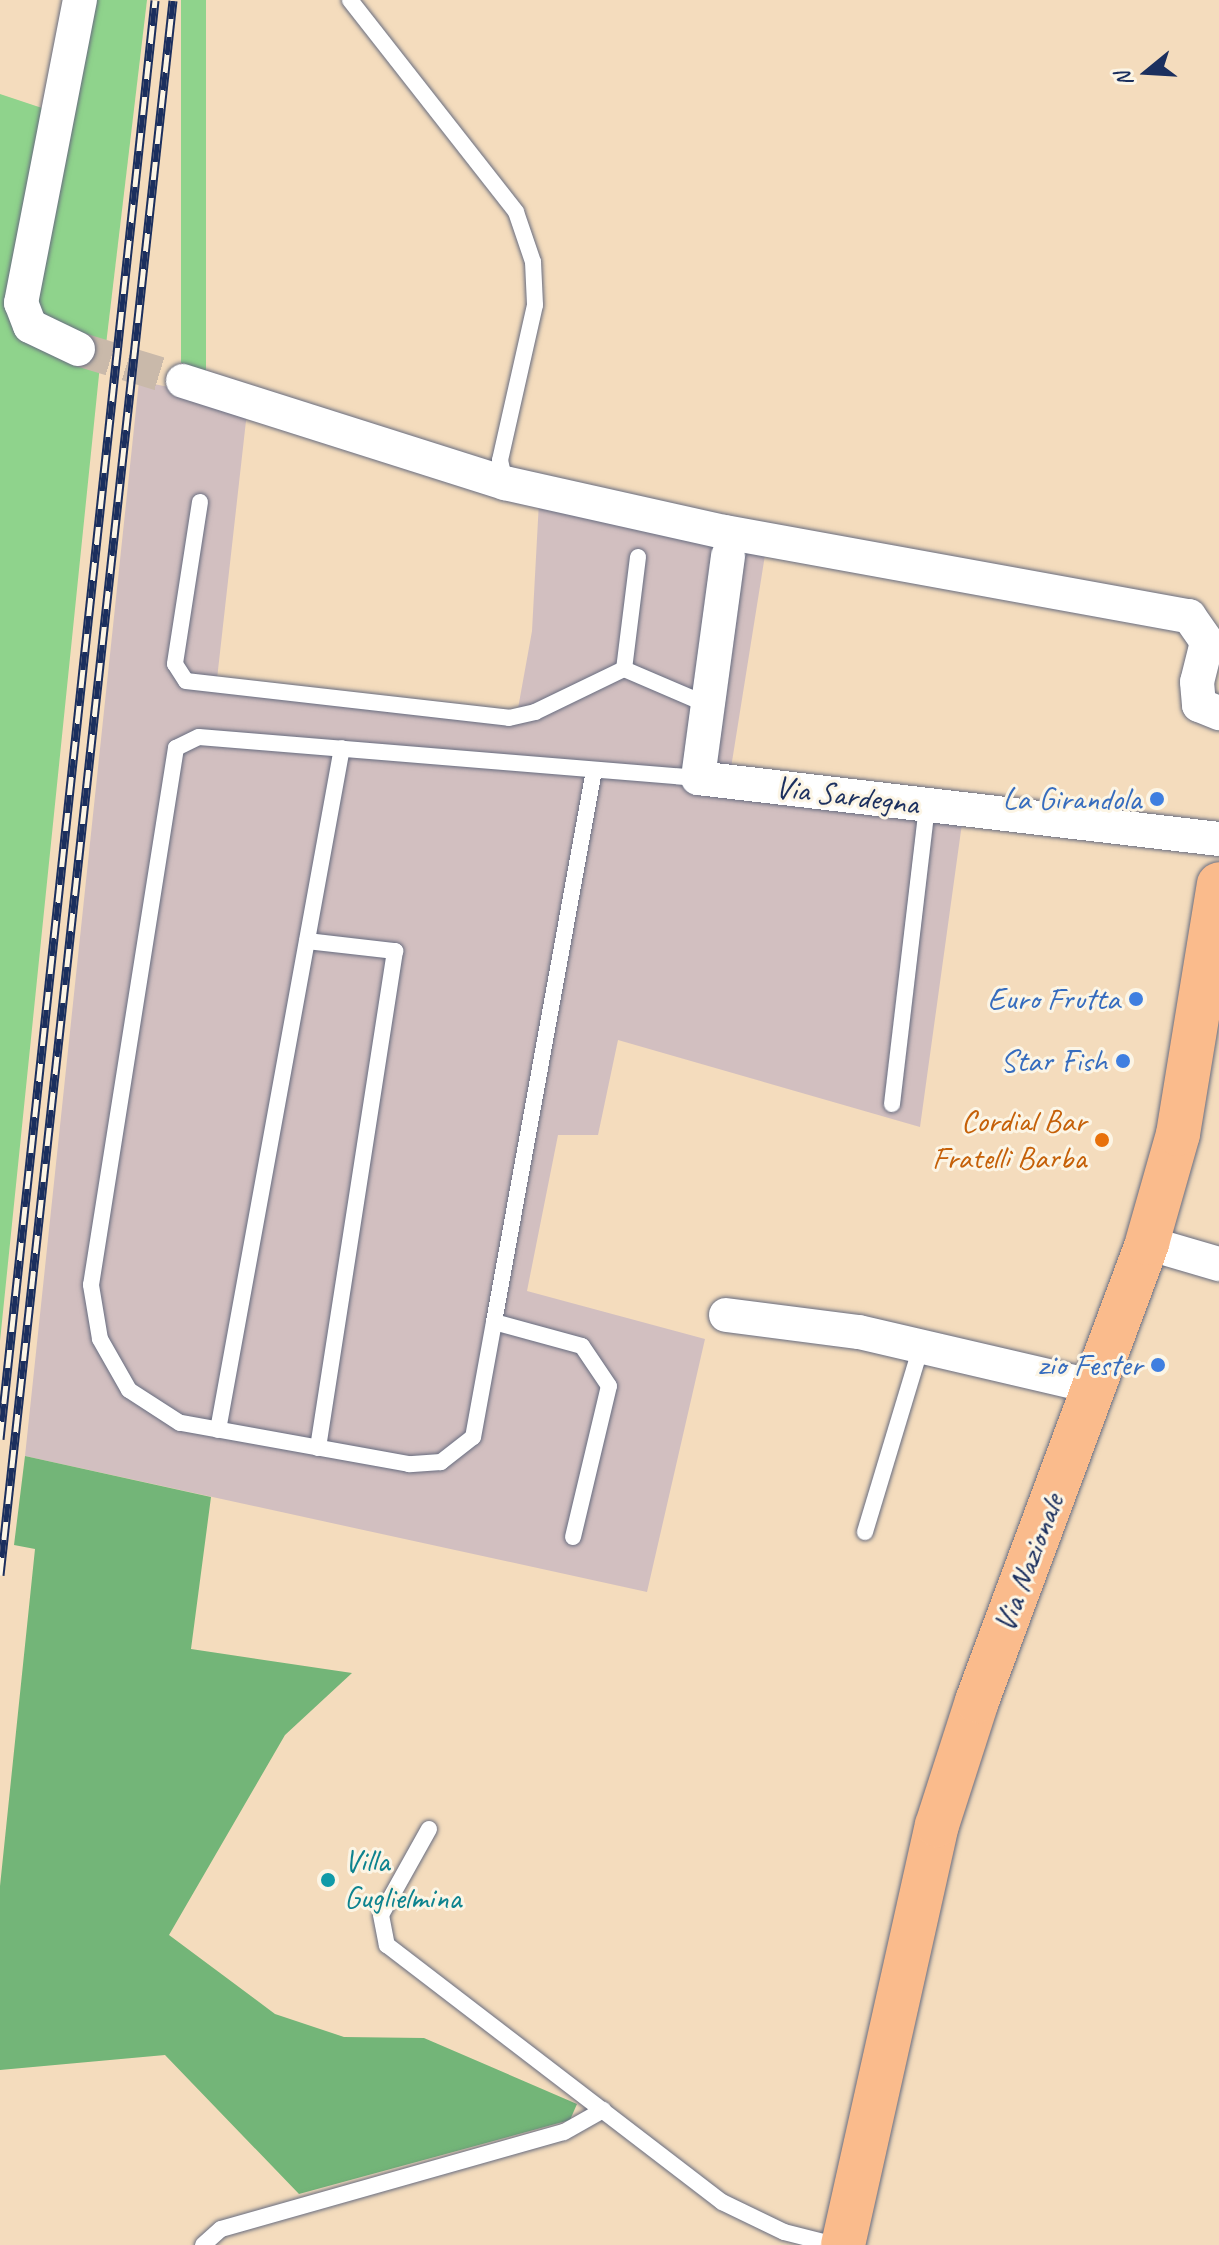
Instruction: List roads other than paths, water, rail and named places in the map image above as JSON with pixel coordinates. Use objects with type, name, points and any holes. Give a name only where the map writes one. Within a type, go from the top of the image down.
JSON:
[{"type":"main road","name":"Via Nazionale","points":[[843,2245],[937,1825],[977,1701],[1147,1243],[1178,1134],[1196,1046],[1219,884]]},
{"type":"street","points":[[78,349],[30,326],[21,303],[80,0]]},
{"type":"street","points":[[183,381],[505,483],[725,532],[1189,616],[1207,642],[1197,682],[1199,705],[1219,713]]},
{"type":"street","points":[[698,778],[728,556]]},
{"type":"street","name":"Via Sardegna","points":[[698,778],[1219,839]]},
{"type":"street","points":[[1147,1243],[1219,1264]]},
{"type":"street","points":[[726,1315],[859,1332],[1096,1387]]},
{"type":"lane","points":[[350,0],[516,212],[533,262],[535,305],[500,460],[505,483]]},
{"type":"lane","points":[[200,502],[175,664],[186,681],[509,718],[535,712],[624,669],[708,705]]},
{"type":"lane","points":[[624,669],[638,557]]},
{"type":"lane","points":[[594,770],[473,1437],[441,1462],[409,1464],[180,1423],[129,1390],[100,1339],[91,1285],[176,748],[199,737],[698,778]]},
{"type":"lane","points":[[218,1430],[342,748]]},
{"type":"lane","points":[[892,1104],[927,805]]},
{"type":"lane","points":[[307,941],[395,951],[318,1448]]},
{"type":"lane","points":[[494,1322],[582,1346],[609,1386],[573,1537]]},
{"type":"lane","points":[[865,1532],[921,1347]]},
{"type":"lane","points":[[429,1829],[381,1915],[387,1945],[722,2202],[784,2232],[835,2245]]},
{"type":"lane","points":[[203,2245],[221,2229],[564,2132],[603,2110]]},
{"type":"tunnel","points":[[78,349],[183,381]]},
{"type":"railway","points":[[0,1439],[155,0]]},
{"type":"railway","points":[[0,1575],[173,0]]},
{"type":"place","name":"La Girandola","points":[[1157,799]]},
{"type":"place","name":"Euro Frutta","points":[[1136,999]]},
{"type":"place","name":"Star Fish","points":[[1123,1061]]},
{"type":"place","name":"Cordial Bar Fratelli Barba","points":[[1102,1140]]},
{"type":"place","name":"zio Fester","points":[[1158,1365]]},
{"type":"place","name":"Villa Guglielmina","points":[[328,1880]]}]
